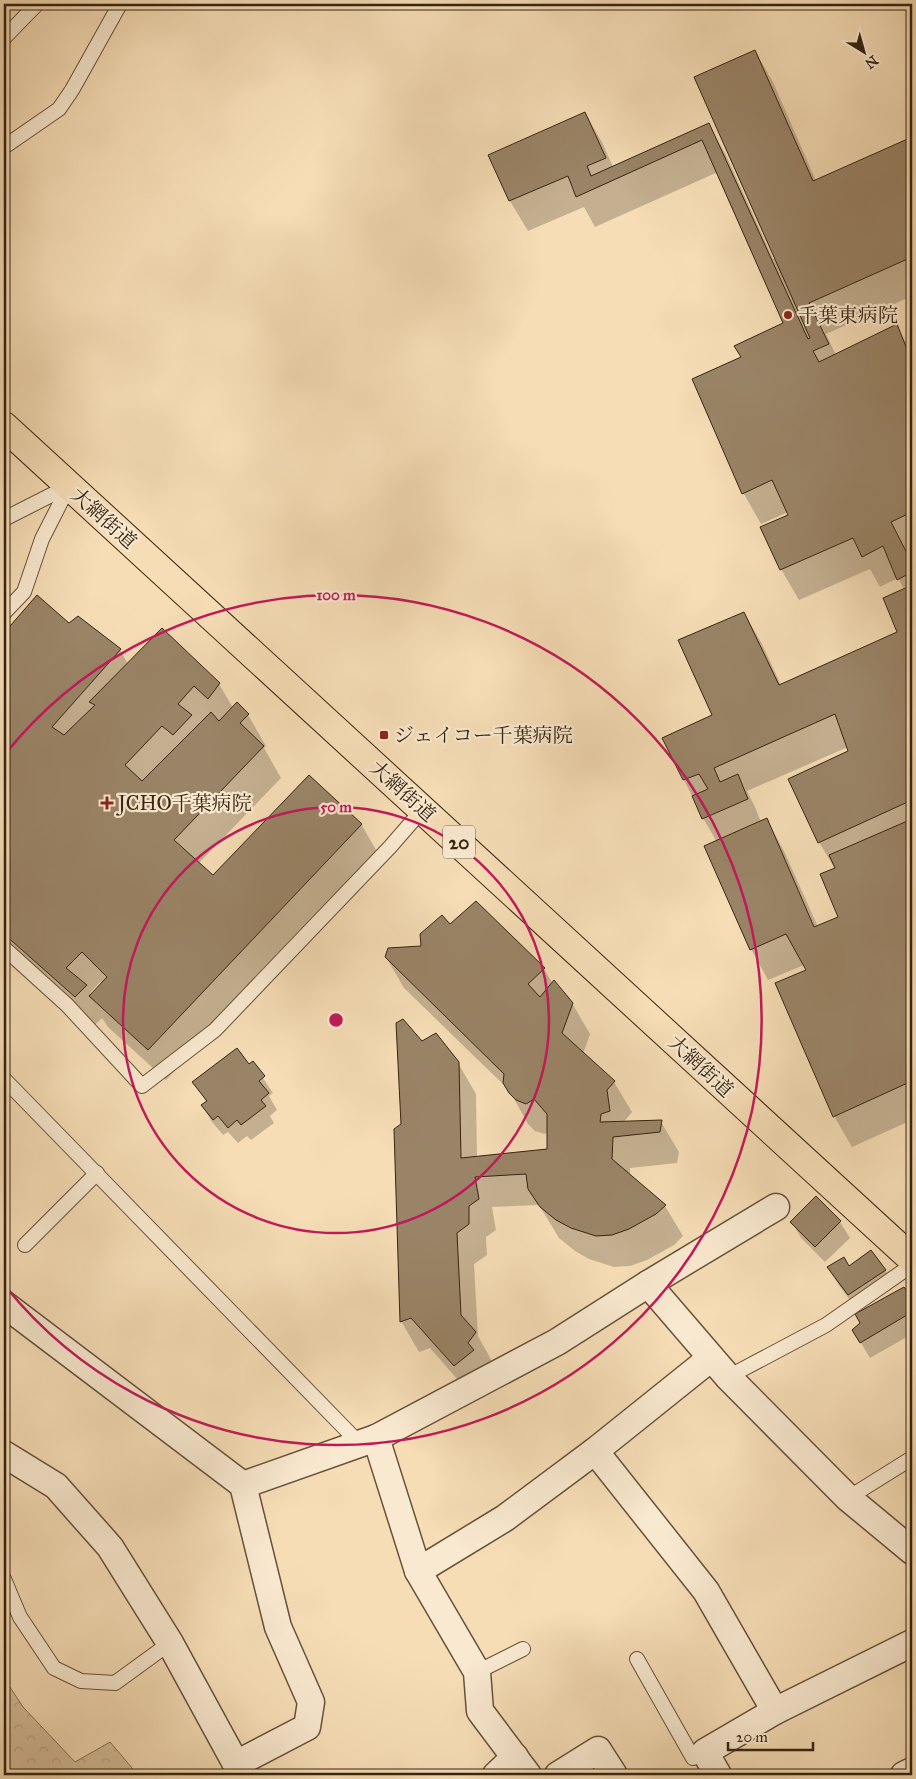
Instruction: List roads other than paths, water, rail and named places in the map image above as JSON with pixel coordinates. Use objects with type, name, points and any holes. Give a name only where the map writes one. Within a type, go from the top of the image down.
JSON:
[{"type":"main road","name":"大網街道","points":[[4,426],[912,1259]]},
{"type":"street","points":[[243,1485],[368,1441],[557,1342],[648,1284],[776,1207]]},
{"type":"street","points":[[648,1284],[728,1377],[848,1498],[912,1552]]},
{"type":"street","points":[[4,1304],[243,1485],[278,1627],[311,1702],[307,1728],[239,1770],[170,1643],[110,1547],[56,1486],[4,1454]]},
{"type":"street","points":[[418,1571],[504,1518],[595,1451],[711,1358]]},
{"type":"street","points":[[368,1441],[418,1571],[477,1672],[480,1711],[521,1766],[496,1775]]},
{"type":"street","points":[[595,1451],[706,1591],[775,1711]]},
{"type":"street","points":[[718,1775],[705,1752],[775,1711],[912,1643]]},
{"type":"street","points":[[558,1775],[598,1750],[614,1775]]},
{"type":"street","points":[[904,1775],[912,1771]]},
{"type":"lane","points":[[4,38],[37,4]]},
{"type":"lane","points":[[4,147],[59,109],[72,90],[120,4]]},
{"type":"lane","points":[[4,519],[69,486]]},
{"type":"lane","points":[[4,613],[24,592],[42,540],[69,486]]},
{"type":"lane","points":[[4,948],[67,1005],[142,1086],[215,1030],[390,847],[423,809]]},
{"type":"lane","points":[[4,1079],[368,1441]]},
{"type":"lane","points":[[25,1245],[97,1173]]},
{"type":"lane","points":[[728,1377],[826,1326],[912,1265]]},
{"type":"lane","points":[[848,1498],[912,1458]]},
{"type":"lane","points":[[4,1579],[20,1617],[54,1668],[81,1681],[115,1683],[170,1643]]},
{"type":"lane","points":[[477,1672],[523,1649]]},
{"type":"lane","points":[[637,1659],[693,1758],[705,1752]]},
{"type":"place","name":"千葉東病院","points":[[788,315]]},
{"type":"place","name":"ジェイコー千葉病院","points":[[384,735]]},
{"type":"place","name":"JCHO千葉病院","points":[[107,803]]}]
